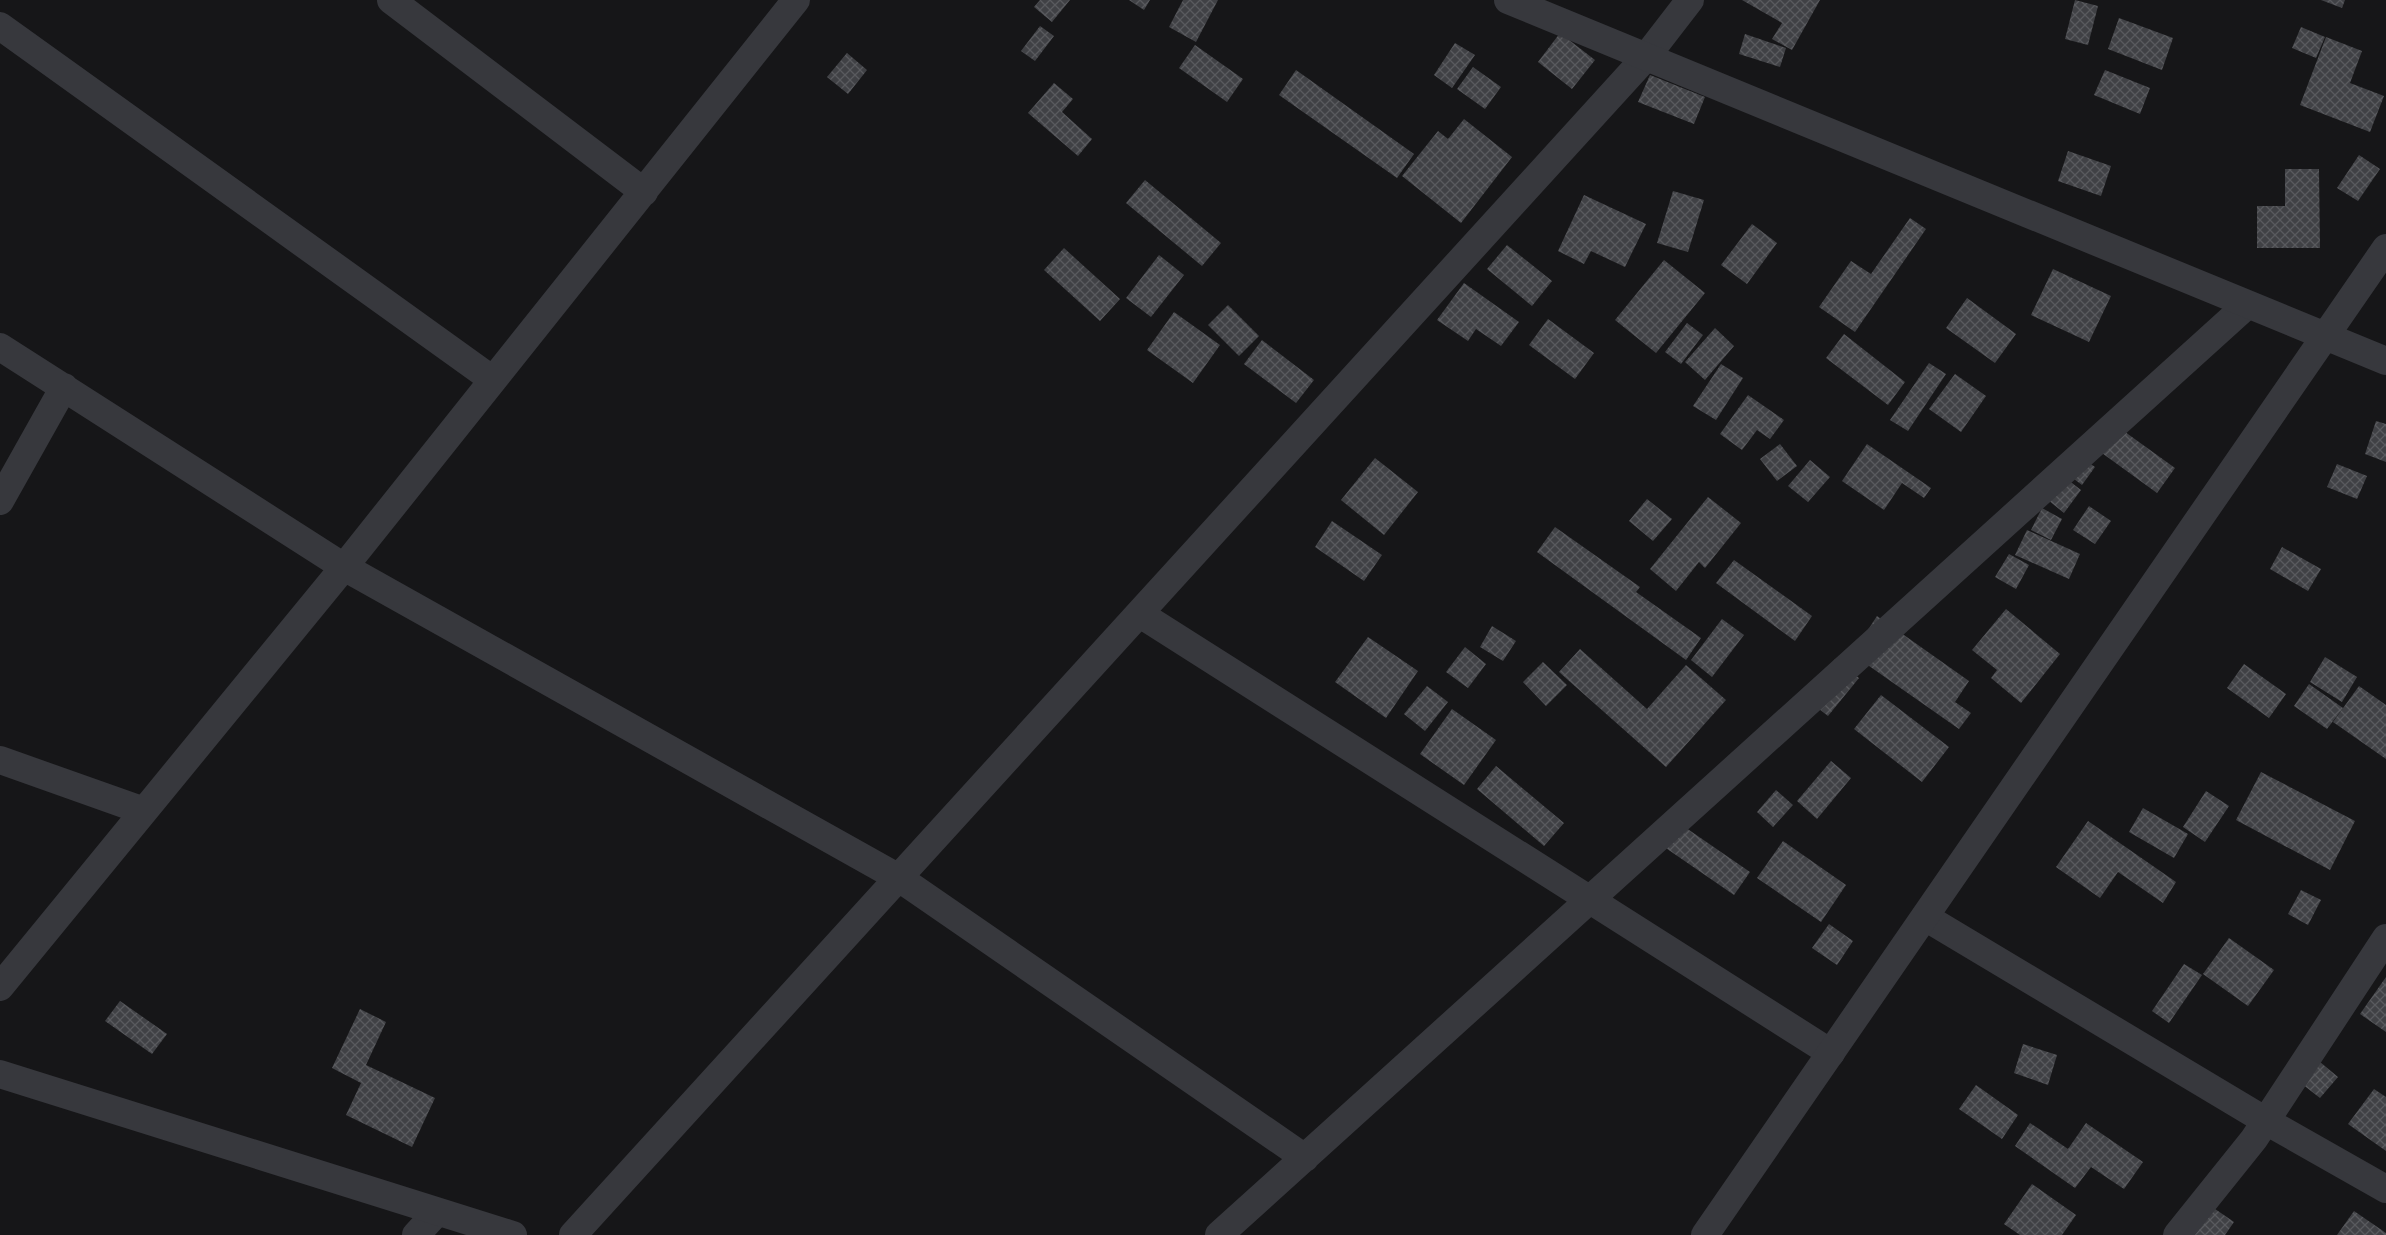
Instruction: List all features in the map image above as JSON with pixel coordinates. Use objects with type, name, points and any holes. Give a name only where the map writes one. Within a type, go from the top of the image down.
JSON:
[{"type":"street","points":[[391,0],[644,192]]},
{"type":"street","points":[[0,987],[344,567],[796,0]]},
{"type":"street","points":[[1508,0],[2326,338],[2386,361]]},
{"type":"street","points":[[573,1235],[1646,57],[1690,0]]},
{"type":"street","points":[[0,26],[492,380]]},
{"type":"street","points":[[1705,1235],[2326,338],[2386,248]]},
{"type":"street","points":[[1219,1235],[2247,305]]},
{"type":"street","points":[[0,347],[344,567],[899,878],[1305,1158]]},
{"type":"street","points":[[0,501],[64,388]]},
{"type":"street","points":[[1140,614],[1831,1053]]},
{"type":"street","points":[[0,760],[144,811]]},
{"type":"street","points":[[1925,917],[2266,1121],[2386,1189]]},
{"type":"street","points":[[2177,1235],[2266,1121],[2385,942]]},
{"type":"street","points":[[0,1074],[513,1235]]},
{"type":"street","points":[[416,1235],[437,1212]]},
{"type":"building","points":[[1040,0],[1070,0],[1052,22],[1034,7]]},
{"type":"building","points":[[1129,0],[1150,0],[1144,10]]},
{"type":"building","points":[[1183,0],[1218,0],[1196,42],[1169,27]]},
{"type":"building","points":[[1742,0],[1820,0],[1792,50],[1772,39],[1782,23]]},
{"type":"building","points":[[2075,0],[2098,6],[2088,45],[2065,39]]},
{"type":"building","points":[[2321,0],[2345,0],[2342,8]]},
{"type":"building","points":[[2119,18],[2173,38],[2162,70],[2108,49]]},
{"type":"building","points":[[1040,26],[1054,36],[1035,61],[1021,51]]},
{"type":"building","points":[[2301,27],[2325,37],[2316,58],[2292,48]]},
{"type":"building","points":[[1560,33],[1595,60],[1572,89],[1538,62]]},
{"type":"building","points":[[1745,34],[1786,48],[1780,67],[1739,54]]},
{"type":"building","points":[[2326,37],[2362,51],[2350,83],[2384,96],[2370,132],[2300,105]]},
{"type":"building","points":[[1455,43],[1475,55],[1452,88],[1434,75]]},
{"type":"building","points":[[1195,45],[1243,79],[1227,102],[1179,68]]},
{"type":"building","points":[[847,53],[867,70],[848,94],[827,77]]},
{"type":"building","points":[[1473,67],[1501,87],[1485,109],[1457,89]]},
{"type":"building","points":[[1296,70],[1414,154],[1397,178],[1279,95]]},
{"type":"building","points":[[2105,70],[2150,88],[2140,114],[2094,95]]},
{"type":"building","points":[[1650,75],[1705,97],[1694,124],[1638,102]]},
{"type":"building","points":[[1054,83],[1073,99],[1062,112],[1092,139],[1078,156],[1028,113]]},
{"type":"building","points":[[1464,119],[1512,157],[1461,223],[1402,176],[1438,131],[1448,139]]},
{"type":"building","points":[[2068,151],[2111,166],[2101,196],[2058,181]]},
{"type":"building","points":[[2359,155],[2380,169],[2358,201],[2337,188]]},
{"type":"building","points":[[2285,169],[2319,169],[2320,248],[2257,248],[2257,206],[2285,206]]},
{"type":"building","points":[[1145,180],[1221,243],[1202,266],[1126,203]]},
{"type":"building","points":[[1673,191],[1704,200],[1688,252],[1657,243]]},
{"type":"building","points":[[1584,195],[1646,224],[1625,267],[1591,251],[1584,264],[1558,251]]},
{"type":"building","points":[[1910,218],[1926,229],[1855,332],[1819,307],[1851,261],[1871,274]]},
{"type":"building","points":[[1752,224],[1777,243],[1747,284],[1721,265]]},
{"type":"building","points":[[1507,245],[1552,281],[1532,306],[1487,269]]},
{"type":"building","points":[[1064,248],[1120,299],[1100,321],[1044,270]]},
{"type":"building","points":[[1159,255],[1184,275],[1151,317],[1126,298]]},
{"type":"building","points":[[1664,260],[1705,293],[1656,353],[1615,320]]},
{"type":"building","points":[[2053,269],[2111,296],[2089,342],[2031,315]]},
{"type":"building","points":[[1464,283],[1519,322],[1501,346],[1476,329],[1468,341],[1437,320]]},
{"type":"building","points":[[1967,298],[2016,334],[1995,363],[1946,328]]},
{"type":"building","points":[[1228,305],[1259,336],[1239,356],[1208,325]]},
{"type":"building","points":[[1174,312],[1220,345],[1193,383],[1147,350]]},
{"type":"building","points":[[1548,319],[1594,353],[1575,379],[1529,345]]},
{"type":"building","points":[[1687,323],[1703,335],[1681,364],[1665,352]]},
{"type":"building","points":[[1715,328],[1734,346],[1705,380],[1685,362]]},
{"type":"building","points":[[1844,334],[1905,382],[1888,405],[1826,358]]},
{"type":"building","points":[[1262,340],[1314,380],[1296,403],[1244,364]]},
{"type":"building","points":[[1929,363],[1946,374],[1908,431],[1890,420]]},
{"type":"building","points":[[1721,364],[1743,378],[1716,420],[1693,406]]},
{"type":"building","points":[[1955,374],[1986,396],[1961,432],[1929,409]]},
{"type":"building","points":[[1748,395],[1784,420],[1770,439],[1757,430],[1742,450],[1720,434]]},
{"type":"building","points":[[2376,421],[2386,424],[2386,462],[2365,454]]},
{"type":"building","points":[[2114,424],[2175,468],[2157,493],[2095,448]]},
{"type":"building","points":[[1780,444],[1797,466],[1777,481],[1760,459]]},
{"type":"building","points":[[1867,444],[1931,488],[1924,498],[1902,483],[1884,510],[1842,481]]},
{"type":"building","points":[[2075,453],[2095,467],[2082,485],[2062,470]]},
{"type":"building","points":[[1375,458],[1418,492],[1384,535],[1341,500]]},
{"type":"building","points":[[1810,460],[1830,477],[1808,502],[1788,486]]},
{"type":"building","points":[[2337,464],[2367,476],[2357,499],[2327,487]]},
{"type":"building","points":[[2055,470],[2081,490],[2064,513],[2038,492]]},
{"type":"building","points":[[1708,497],[1741,523],[1705,568],[1699,562],[1676,591],[1650,569]]},
{"type":"building","points":[[1647,499],[1672,519],[1653,541],[1629,521]]},
{"type":"building","points":[[2089,506],[2111,521],[2095,544],[2073,530]]},
{"type":"building","points":[[2042,508],[2062,519],[2051,540],[2031,530]]},
{"type":"building","points":[[1332,521],[1382,555],[1364,581],[1315,547]]},
{"type":"building","points":[[1555,527],[1640,587],[1636,592],[1701,638],[1686,660],[1537,552]]},
{"type":"building","points":[[2027,530],[2080,554],[2069,579],[2015,555]]},
{"type":"building","points":[[2282,547],[2321,569],[2308,591],[2270,569]]},
{"type":"building","points":[[2009,554],[2029,565],[2016,589],[1995,577]]},
{"type":"building","points":[[1734,560],[1812,616],[1795,641],[1716,583]]},
{"type":"building","points":[[2006,609],[2060,654],[2021,703],[1991,678],[1997,670],[1972,650]]},
{"type":"building","points":[[1877,616],[1969,681],[1955,702],[1971,713],[1959,729],[1852,654]]},
{"type":"building","points":[[1722,619],[1744,635],[1712,677],[1691,660]]},
{"type":"building","points":[[1492,626],[1516,641],[1503,661],[1480,647]]},
{"type":"building","points":[[1368,637],[1418,671],[1386,718],[1335,682]]},
{"type":"building","points":[[1465,647],[1486,664],[1468,688],[1446,672]]},
{"type":"building","points":[[1580,649],[1647,709],[1686,665],[1726,700],[1666,767],[1559,672]]},
{"type":"building","points":[[2325,657],[2357,677],[2342,702],[2310,682]]},
{"type":"building","points":[[1835,659],[1859,678],[1828,716],[1805,698]]},
{"type":"building","points":[[1543,662],[1567,685],[1546,706],[1523,682]]},
{"type":"building","points":[[2244,664],[2286,694],[2269,718],[2227,688]]},
{"type":"building","points":[[2309,684],[2343,708],[2327,729],[2294,706]]},
{"type":"building","points":[[1427,686],[1448,702],[1425,731],[1404,714]]},
{"type":"building","points":[[2359,686],[2386,705],[2386,759],[2333,722]]},
{"type":"building","points":[[1881,695],[1949,747],[1922,782],[1854,729]]},
{"type":"building","points":[[1452,709],[1496,740],[1464,785],[1420,754]]},
{"type":"building","points":[[1831,761],[1851,778],[1817,819],[1797,801]]},
{"type":"building","points":[[1496,766],[1564,823],[1544,846],[1477,789]]},
{"type":"building","points":[[2261,772],[2355,821],[2330,870],[2236,820]]},
{"type":"building","points":[[1776,790],[1793,805],[1773,827],[1757,812]]},
{"type":"building","points":[[2206,791],[2229,806],[2205,842],[2183,827]]},
{"type":"building","points":[[2143,808],[2188,834],[2174,858],[2129,832]]},
{"type":"building","points":[[1676,821],[1750,872],[1734,895],[1660,844]]},
{"type":"building","points":[[2088,821],[2176,882],[2163,903],[2118,872],[2100,898],[2056,867]]},
{"type":"building","points":[[1783,841],[1846,885],[1821,922],[1757,878]]},
{"type":"building","points":[[2301,890],[2321,900],[2308,925],[2288,914]]},
{"type":"building","points":[[1829,924],[1853,941],[1837,965],[1812,948]]},
{"type":"building","points":[[2229,938],[2274,970],[2248,1006],[2203,974]]},
{"type":"building","points":[[2184,964],[2202,975],[2169,1023],[2152,1011]]},
{"type":"building","points":[[2386,977],[2386,1032],[2360,1014]]},
{"type":"building","points":[[120,1001],[167,1034],[152,1054],[105,1021]]},
{"type":"building","points":[[360,1009],[386,1022],[366,1065],[435,1098],[412,1147],[346,1115],[361,1083],[332,1068]]},
{"type":"building","points":[[2023,1044],[2057,1055],[2048,1085],[2014,1073]]},
{"type":"building","points":[[2320,1062],[2338,1077],[2320,1098],[2302,1084]]},
{"type":"building","points":[[1976,1085],[2018,1115],[2002,1139],[1959,1109]]},
{"type":"building","points":[[2374,1089],[2386,1097],[2386,1151],[2348,1124]]},
{"type":"building","points":[[2030,1123],[2068,1149],[2086,1123],[2143,1162],[2124,1189],[2091,1167],[2075,1188],[2015,1146]]},
{"type":"building","points":[[2032,1184],[2076,1215],[2062,1235],[2020,1235],[2004,1224]]},
{"type":"building","points":[[2202,1200],[2234,1222],[2225,1235],[2177,1235]]},
{"type":"building","points":[[2354,1211],[2386,1233],[2386,1235],[2337,1235]]}]
